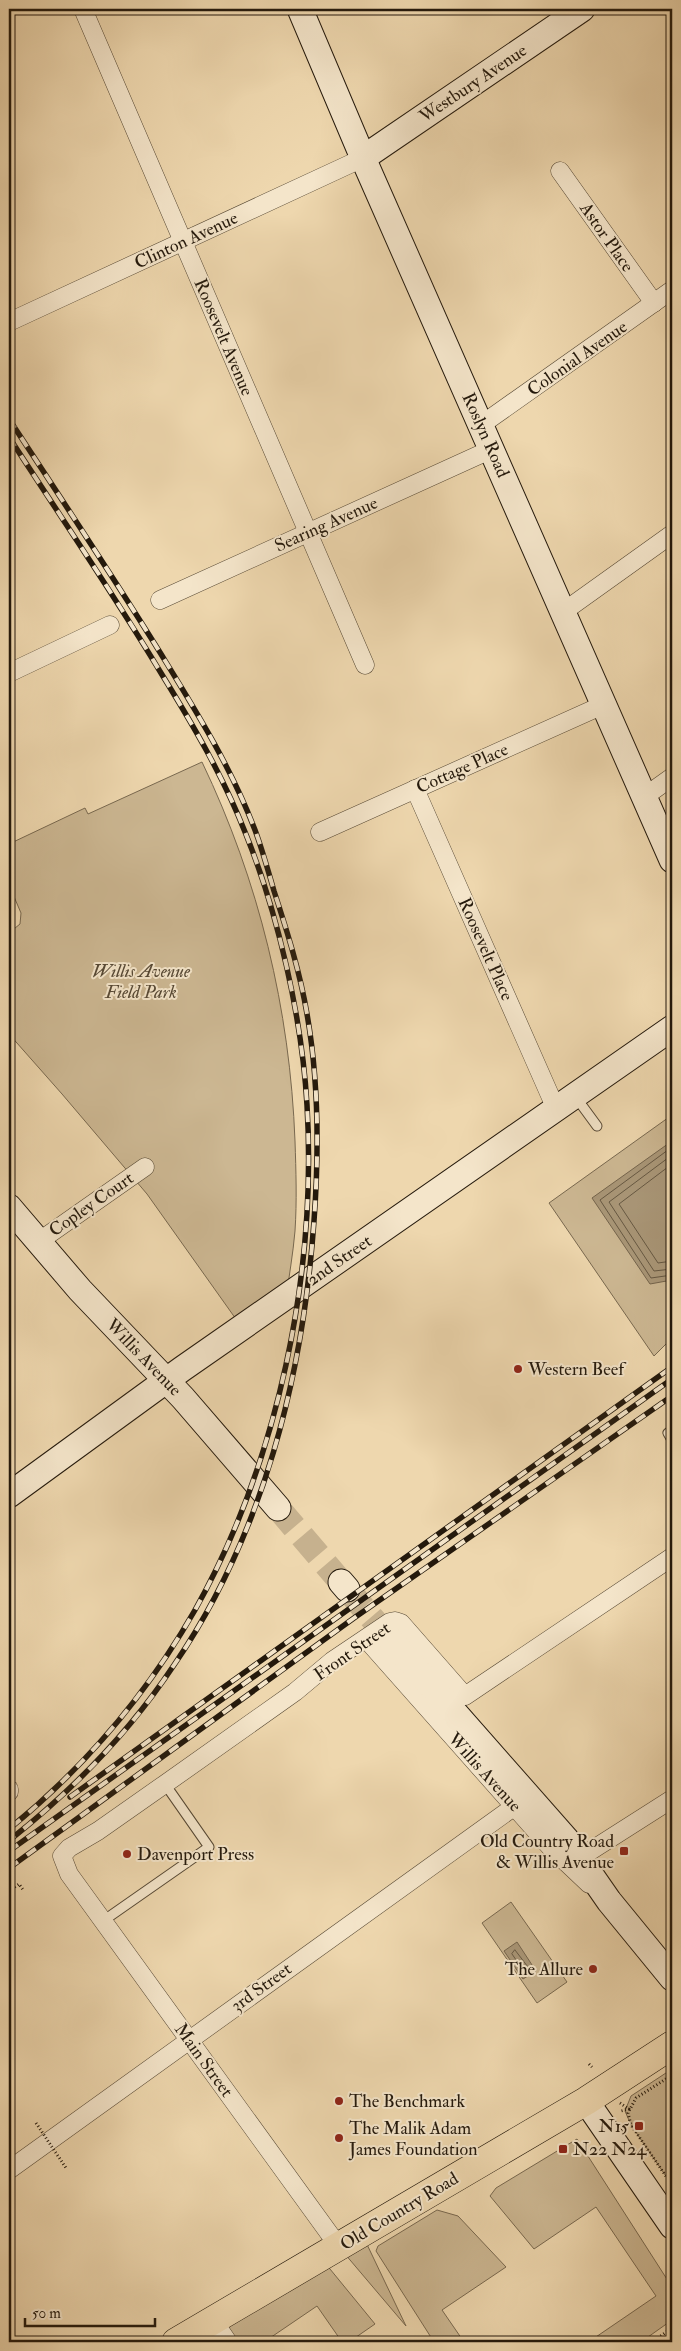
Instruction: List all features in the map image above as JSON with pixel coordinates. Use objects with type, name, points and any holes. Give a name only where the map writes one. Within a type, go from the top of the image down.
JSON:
[{"type":"main road","name":"Roslyn Road","points":[[300,9],[363,158],[672,860]]},
{"type":"main road","name":"Westbury Avenue","points":[[363,158],[582,9]]},
{"type":"main road","name":"2nd Street","points":[[9,1495],[167,1380],[672,1028]]},
{"type":"main road","name":"Willis Avenue","points":[[9,1207],[98,1309],[167,1380],[278,1508]]},
{"type":"main road","name":"Willis Avenue","points":[[378,1639],[581,1858],[609,1901],[672,1978]]},
{"type":"main road","name":"Old Country Road","points":[[176,2342],[586,2100],[672,2045]]},
{"type":"main road","points":[[586,2100],[672,2226]]},
{"type":"street","name":"Roosevelt Avenue","points":[[83,9],[365,665]]},
{"type":"street","name":"Clinton Avenue","points":[[9,322],[363,158]]},
{"type":"street","name":"Astor Place","points":[[560,171],[654,303]]},
{"type":"street","name":"Colonial Avenue","points":[[482,425],[672,290]]},
{"type":"street","name":"Searing Avenue","points":[[160,600],[492,449]]},
{"type":"street","points":[[563,612],[672,534]]},
{"type":"street","points":[[9,673],[110,625]]},
{"type":"street","name":"Cottage Place","points":[[320,832],[603,705]]},
{"type":"street","points":[[644,797],[672,778]]},
{"type":"street","name":"Roosevelt Place","points":[[416,789],[566,1102]]},
{"type":"street","name":"Copley Court","points":[[38,1242],[145,1167]]},
{"type":"street","name":"Front Street","points":[[69,1874],[63,1860],[65,1851],[98,1831],[378,1639],[390,1622],[398,1622],[465,1696],[672,1557]]},
{"type":"street","name":"Willis Avenue","points":[[378,1639],[515,1806],[575,1872],[609,1901]]},
{"type":"street","points":[[581,1858],[672,1799]]},
{"type":"street","name":"3rd Street","points":[[9,2170],[515,1806]]},
{"type":"street","name":"Main Street","points":[[69,1874],[339,2247]]},
{"type":"street","points":[[213,2320],[228,2342]]},
{"type":"lane","points":[[566,1102],[597,1126]]},
{"type":"lane","points":[[672,1430],[668,1433],[672,1440]]},
{"type":"lane","points":[[103,1921],[209,1846],[165,1784]]},
{"type":"path","points":[[9,1891],[19,1884],[24,1891]]},
{"type":"path","points":[[672,2075],[636,2098],[628,2113],[631,2125],[672,2185]]},
{"type":"path","points":[[620,2103],[629,2109]]},
{"type":"path","points":[[621,2111],[629,2109]]},
{"type":"path","points":[[36,2123],[66,2168]]},
{"type":"path","points":[[576,2145],[583,2143]]},
{"type":"path","points":[[652,2342],[672,2328]]},
{"type":"green space","name":"Willis Avenue Field Park","points":[[202,762],[240,853],[255,899],[278,994],[292,1092],[296,1208],[294,1240],[286,1299],[243,1329],[147,1194],[9,1034],[9,933],[20,924],[21,913],[9,885],[9,844],[85,808],[88,814]]},
{"type":"green space","points":[[672,1115],[672,1338],[654,1356],[549,1203]]},
{"type":"green space","points":[[511,1902],[567,1982],[537,2003],[482,1923]]},
{"type":"green space","points":[[672,2069],[672,2185],[631,2125],[625,2111],[631,2096]]},
{"type":"green space","points":[[577,2139],[672,2287],[672,2320],[641,2342],[590,2341],[656,2296],[596,2207],[534,2249],[490,2196],[496,2188]]},
{"type":"green space","points":[[437,2210],[458,2216],[506,2267],[442,2310],[464,2342],[434,2342],[376,2251],[378,2246]]},
{"type":"green space","points":[[362,2234],[406,2326],[339,2247]]},
{"type":"green space","points":[[321,2258],[375,2324],[349,2342],[342,2342],[317,2306],[264,2342],[228,2342],[213,2320]]},
{"type":"water","points":[[672,1141],[672,1280],[650,1284],[592,1198]]},
{"type":"water","points":[[517,1942],[536,1971],[523,1979],[504,1951]]},
{"type":"tunnel","points":[[278,1508],[341,1582]]},
{"type":"tunnel","points":[[347,1589],[390,1639]]},
{"type":"railway","points":[[9,419],[105,565],[174,675],[200,718],[246,807],[265,860],[301,983],[314,1065],[317,1118],[317,1170],[314,1221],[300,1338],[288,1396],[273,1453],[255,1509],[232,1563],[205,1615],[157,1690],[99,1759],[57,1800],[11,1839]]},
{"type":"railway","points":[[9,437],[124,613],[185,712],[207,751],[245,832],[257,863],[278,931],[294,1002],[300,1037],[307,1105],[308,1169],[305,1234],[298,1300],[286,1365],[270,1430],[249,1492],[224,1553],[195,1610],[135,1700],[63,1781],[9,1829]]},
{"type":"railway","points":[[70,1797],[672,1367]]},
{"type":"railway","points":[[9,1851],[672,1379]]},
{"type":"railway","points":[[9,1868],[354,1618],[672,1396]]},
{"type":"place","name":"Western Beef","points":[[518,1369]]},
{"type":"place","name":"Old Country Road & Willis Avenue","points":[[624,1851]]},
{"type":"place","name":"Davenport Press","points":[[127,1854]]},
{"type":"place","name":"The Allure","points":[[593,1969]]},
{"type":"place","name":"The Benchmark","points":[[339,2101]]},
{"type":"place","name":"N15","points":[[639,2126]]},
{"type":"place","name":"The Malik Adam James Foundation","points":[[339,2138]]},
{"type":"place","name":"N22 N24","points":[[563,2149]]}]
